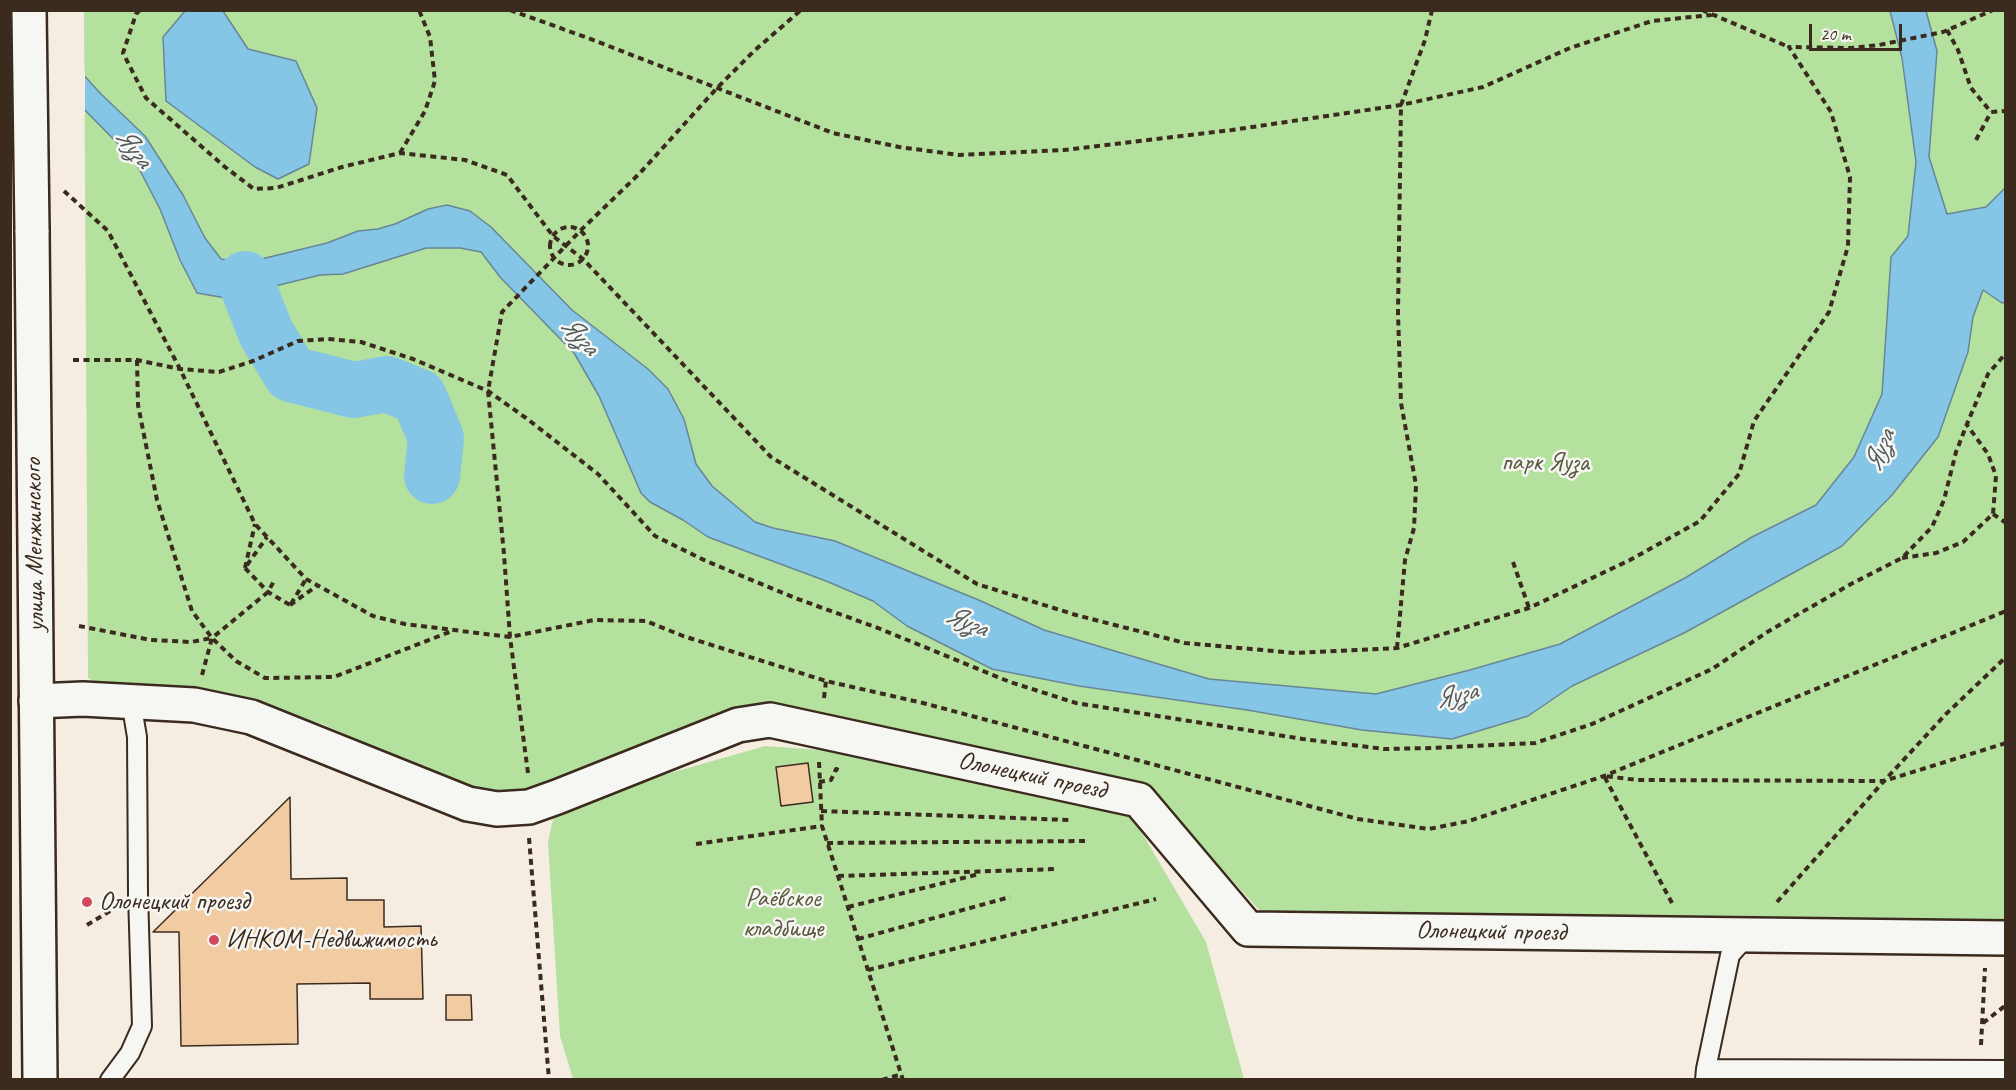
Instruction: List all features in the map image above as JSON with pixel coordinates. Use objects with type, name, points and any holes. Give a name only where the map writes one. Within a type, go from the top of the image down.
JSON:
[{"type":"street","name":"улица Менжинского","points":[[29,10],[40,1080]]},
{"type":"street","name":"Олонецкий проезд","points":[[36,701],[83,699],[194,705],[251,717],[468,804],[497,809],[529,807],[738,725],[770,720],[1139,800],[1248,929],[2006,938]]},
{"type":"lane","points":[[110,1080],[130,1053],[142,1026],[137,737],[131,701]]},
{"type":"lane","points":[[1748,935],[1730,955],[1705,1074],[2006,1070]]},
{"type":"path","points":[[140,10],[136,14],[123,53],[146,98],[225,167],[254,189],[276,188],[342,167],[400,153],[465,160],[507,176],[553,236],[583,259],[771,457],[977,584],[1076,615],[1185,644],[1295,653],[1397,648],[1529,608],[1630,560],[1700,521],[1739,474],[1754,421],[1829,312],[1848,246],[1850,177],[1831,112],[1789,47]]},
{"type":"path","points":[[400,153],[425,111],[435,81],[430,37],[419,10]]},
{"type":"path","points":[[510,10],[833,133],[899,147],[959,155],[1064,150],[1232,130],[1401,105],[1483,87],[1570,48],[1652,21],[1711,13]]},
{"type":"path","points":[[529,781],[510,637],[488,391],[502,312],[640,173],[717,88],[754,51],[801,10]]},
{"type":"path","points":[[1397,648],[1405,560],[1414,528],[1416,485],[1401,392],[1398,313],[1401,105],[1425,40],[1432,10]]},
{"type":"path","points":[[1702,10],[1789,47],[1851,48],[1879,45],[1945,31],[1993,10]]},
{"type":"path","points":[[1945,31],[1958,50],[1971,88],[1991,112]]},
{"type":"path","points":[[1991,112],[2006,111]]},
{"type":"path","points":[[1976,140],[1991,112]]},
{"type":"path","points":[[64,191],[108,231],[180,369],[255,524],[306,579],[373,616],[405,624],[510,637],[594,620],[646,621],[683,636],[826,681],[922,703],[1358,819],[1430,829],[1469,821],[1604,776],[2006,611]]},
{"type":"path","points":[[568,227],[580,231],[588,247],[583,259],[572,265],[565,265],[555,258],[550,247],[553,236],[568,227]]},
{"type":"path","points":[[73,360],[137,360],[180,369],[219,372],[253,361],[298,341],[328,339],[361,342],[413,359],[488,391],[597,474],[655,536],[706,561],[795,598],[878,628],[1010,682],[1076,703],[1304,739],[1384,749],[1535,743],[1592,723],[1712,669],[1769,631],[1902,558],[1932,527],[1944,500],[1956,452],[1988,374],[2006,353]]},
{"type":"path","points":[[137,360],[138,405],[157,500],[192,611],[212,638],[236,661],[265,678],[334,677],[453,631]]},
{"type":"path","points":[[1902,558],[1936,554],[1963,542],[1993,514],[1996,476],[1988,454],[1967,424]]},
{"type":"path","points":[[1993,514],[2006,523]]},
{"type":"path","points":[[245,568],[255,524]]},
{"type":"path","points":[[245,568],[267,537]]},
{"type":"path","points":[[1513,562],[1529,608]]},
{"type":"path","points":[[245,568],[268,592],[290,605]]},
{"type":"path","points":[[290,605],[306,579]]},
{"type":"path","points":[[79,626],[152,640],[191,642],[212,638],[268,592],[274,580]]},
{"type":"path","points":[[290,605],[318,585]]},
{"type":"path","points":[[1748,935],[1946,714],[2006,657]]},
{"type":"path","points":[[826,681],[818,750],[822,826],[903,1080]]},
{"type":"path","points":[[1604,776],[1637,780],[1884,781],[2006,743]]},
{"type":"path","points":[[1604,776],[1689,935]]},
{"type":"path","points":[[821,811],[1070,820]]},
{"type":"path","points":[[696,844],[822,826]]},
{"type":"path","points":[[529,827],[549,1080]]},
{"type":"path","points":[[827,843],[1088,841]]},
{"type":"path","points":[[838,876],[1058,869]]},
{"type":"path","points":[[848,907],[988,871]]},
{"type":"path","points":[[858,939],[1010,897]]},
{"type":"path","points":[[868,970],[1156,899]]},
{"type":"path","points":[[1980,1071],[1985,964]]},
{"type":"path","points":[[1982,1023],[2006,1005]]},
{"type":"path","points":[[882,1080],[902,1074]]},
{"type":"green space","name":"парк Яуза","points":[[84,11],[2005,11],[2005,926],[1260,911],[1147,786],[762,706],[536,792],[482,794],[322,724],[224,698],[103,686],[88,678]]},
{"type":"green space","name":"Раёвское кладбище","points":[[765,746],[849,752],[1128,809],[1206,942],[1244,1079],[573,1079],[560,1036],[548,842],[553,819],[639,782]]},
{"type":"water","name":"Яуза","points":[[10,11],[25,11],[101,94],[145,136],[183,195],[205,238],[221,259],[245,263],[327,243],[358,231],[378,229],[428,209],[447,205],[470,211],[491,227],[572,310],[648,369],[668,389],[684,419],[696,464],[712,486],[755,522],[835,541],[981,601],[1044,630],[1209,679],[1376,694],[1470,670],[1560,644],[1685,578],[1752,537],[1816,505],[1854,457],[1882,394],[1891,257],[1908,236],[1916,162],[1902,58],[1890,11],[1926,11],[1937,51],[1929,157],[1947,214],[1986,207],[2005,188],[2005,302],[2002,303],[1983,290],[1973,317],[1968,352],[1938,437],[1892,495],[1842,546],[1684,633],[1572,686],[1528,716],[1452,739],[1362,730],[1247,710],[1079,686],[992,669],[907,626],[873,601],[708,537],[650,502],[641,493],[599,396],[574,353],[500,277],[481,252],[460,248],[426,248],[343,274],[320,275],[226,298],[197,293],[180,260],[160,209],[135,161],[11,35]]},
{"type":"water","points":[[185,11],[223,11],[248,49],[296,61],[317,108],[309,164],[278,179],[255,167],[166,101],[163,37]]},
{"type":"pier","points":[[29,10],[85,72],[85,116],[10,40],[11,11]]},
{"type":"building","points":[[808,763],[813,802],[781,806],[776,767]]},
{"type":"building","points":[[290,797],[291,879],[347,878],[347,900],[384,900],[384,927],[421,926],[423,999],[370,999],[370,983],[297,984],[298,1044],[181,1046],[179,932],[153,932]]},
{"type":"building","points":[[446,995],[471,995],[472,1020],[446,1020]]},
{"type":"waterway","points":[[245,279],[266,333],[291,374],[354,390],[387,384],[419,397],[436,438],[432,476]]},
{"type":"place","name":"Олонецкий проезд","points":[[87,902]]},
{"type":"place","name":"ИНКОМ-Недвижимость","points":[[214,940]]}]
